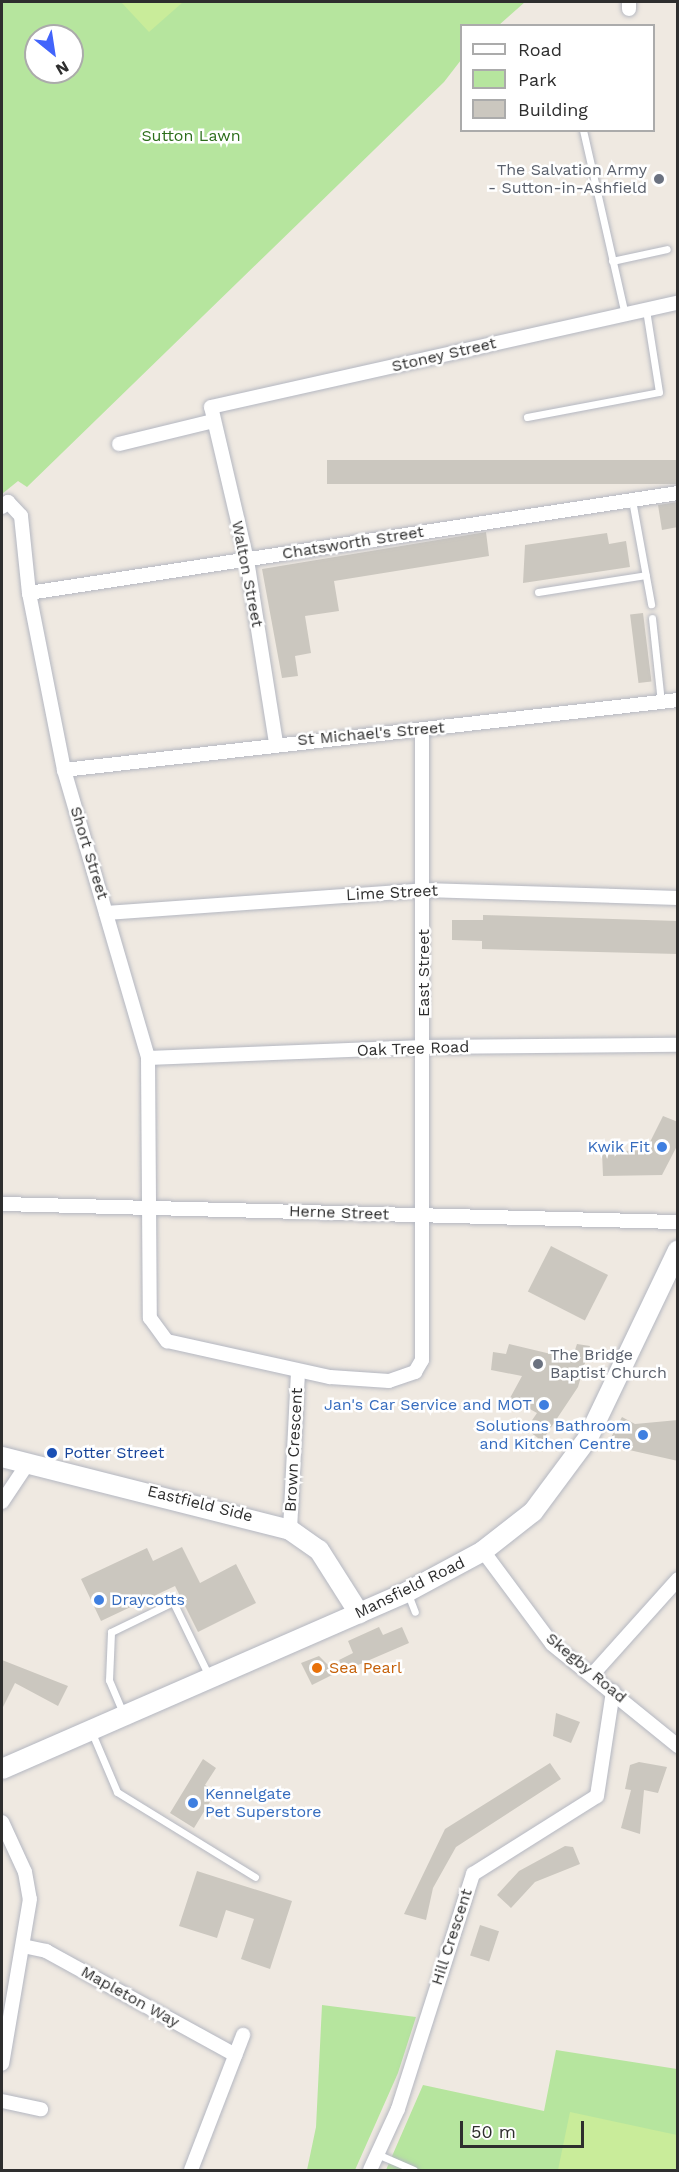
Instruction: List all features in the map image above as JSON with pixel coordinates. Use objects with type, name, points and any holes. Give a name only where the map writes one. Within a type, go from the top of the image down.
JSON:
[{"type":"main road","name":"Mansfield Road","points":[[2,1769],[407,1592],[483,1551],[533,1512],[588,1438],[678,1250]]},
{"type":"main road","name":"Eastfield Side","points":[[2,1457],[290,1530],[319,1550],[359,1613]]},
{"type":"street","name":"Stoney Street","points":[[119,444],[212,414],[678,303]]},
{"type":"street","name":"Walton Street","points":[[212,414],[247,560],[276,743]]},
{"type":"street","name":"Chatsworth Street","points":[[29,593],[678,493]]},
{"type":"street","name":"Short Street","points":[[5,505],[21,516],[29,593],[64,770],[148,1058],[147,1208]]},
{"type":"street","name":"St Michael's Street","points":[[64,770],[276,743],[422,730],[678,700]]},
{"type":"street","name":"East Street","points":[[422,730],[425,1216]]},
{"type":"street","name":"Lime Street","points":[[106,913],[424,890],[678,898]]},
{"type":"street","name":"Oak Tree Road","points":[[148,1058],[424,1047],[678,1046]]},
{"type":"street","name":"Herne Street","points":[[2,1204],[678,1222]]},
{"type":"street","name":"Brown Crescent","points":[[147,1208],[154,1330],[167,1341],[298,1371],[389,1381],[415,1372],[422,1360],[425,1216]]},
{"type":"street","name":"Brown Crescent","points":[[290,1530],[298,1371]]},
{"type":"street","points":[[2,1502],[28,1463]]},
{"type":"street","name":"Skegby Road","points":[[483,1551],[552,1644],[614,1691],[678,1746]]},
{"type":"street","points":[[592,1675],[678,1579]]},
{"type":"street","name":"Hill Crescent","points":[[370,2170],[398,2109],[473,1874],[597,1796],[614,1691]]},
{"type":"street","points":[[2,1822],[25,1872],[30,1899],[2,2064]]},
{"type":"street","name":"Mapleton Way","points":[[23,1946],[46,1951],[235,2055]]},
{"type":"street","points":[[190,2170],[243,2034]]},
{"type":"street","points":[[2,2101],[41,2109]]},
{"type":"lane","points":[[583,132],[625,315]]},
{"type":"lane","points":[[612,261],[667,249]]},
{"type":"lane","points":[[527,417],[659,392],[646,310]]},
{"type":"lane","points":[[632,500],[651,604]]},
{"type":"lane","points":[[538,592],[646,575]]},
{"type":"lane","points":[[652,618],[661,702]]},
{"type":"lane","points":[[407,1592],[415,1612]]},
{"type":"lane","points":[[124,1716],[109,1680],[111,1632],[173,1602],[210,1678]]},
{"type":"lane","points":[[92,1730],[117,1792],[255,1877]]},
{"type":"lane","points":[[377,2154],[414,2170]]},
{"type":"green space","name":"Sutton Lawn","points":[[2,2],[525,2],[500,24],[460,24],[460,61],[444,82],[27,487],[18,481],[2,494]]},
{"type":"green space","points":[[121,2],[183,2],[149,32]]},
{"type":"green space","points":[[322,2005],[416,2017],[398,2073],[355,2170],[307,2170],[316,2127]]},
{"type":"green space","points":[[556,2050],[677,2069],[677,2170],[386,2170],[423,2085],[544,2111]]},
{"type":"green space","points":[[570,2112],[677,2135],[677,2170],[558,2170]]},
{"type":"building","points":[[327,460],[678,460],[678,484],[327,484]]},
{"type":"building","points":[[678,502],[678,527],[662,530],[658,505]]},
{"type":"building","points":[[486,532],[489,556],[334,581],[339,611],[305,616],[311,653],[295,656],[298,676],[282,678],[262,569]]},
{"type":"building","points":[[607,533],[609,544],[626,541],[630,567],[523,583],[525,545]]},
{"type":"building","points":[[643,613],[651,681],[639,683],[630,615]]},
{"type":"building","points":[[483,915],[678,921],[678,954],[482,949],[482,941],[452,940],[452,920],[483,920]]},
{"type":"building","name":"Kwik Fit","points":[[663,1116],[678,1122],[678,1144],[662,1175],[603,1176],[602,1152],[646,1150]]},
{"type":"building","points":[[551,1246],[608,1275],[585,1320],[528,1291]]},
{"type":"building","points":[[509,1344],[572,1359],[577,1344],[590,1346],[578,1387],[542,1441],[526,1429],[537,1413],[510,1398],[522,1376],[491,1370],[493,1352],[506,1354]]},
{"type":"building","name":"Solutions Bathroom and Kitchen Centre","points":[[622,1417],[635,1424],[678,1420],[678,1461],[607,1445]]},
{"type":"building","points":[[182,1547],[200,1583],[236,1564],[256,1603],[198,1632],[175,1586],[101,1621],[81,1579],[147,1548],[153,1561]]},
{"type":"building","points":[[379,1627],[383,1635],[402,1627],[409,1643],[344,1671],[339,1660],[353,1653],[348,1641]]},
{"type":"building","name":"Sea Pearl","points":[[319,1656],[336,1673],[312,1685],[301,1663]]},
{"type":"building","points":[[2,1660],[68,1686],[58,1706],[15,1683],[2,1709]]},
{"type":"building","points":[[556,1713],[580,1722],[571,1743],[553,1736]]},
{"type":"building","name":"Kennelgate Pet Superstore","points":[[203,1759],[216,1768],[205,1785],[216,1792],[194,1828],[170,1813]]},
{"type":"building","points":[[639,1762],[667,1767],[658,1793],[644,1790],[640,1834],[621,1828],[631,1790],[625,1789],[630,1765]]},
{"type":"building","points":[[550,1763],[561,1779],[456,1847],[433,1888],[426,1920],[404,1914],[445,1829]]},
{"type":"building","points":[[565,1846],[573,1847],[580,1864],[535,1882],[511,1908],[497,1895],[519,1871]]},
{"type":"building","points":[[197,1871],[292,1901],[270,1969],[241,1959],[254,1919],[226,1910],[217,1938],[179,1926]]},
{"type":"building","points":[[480,1925],[499,1931],[489,1962],[470,1955]]},
{"type":"place","name":"The Salvation Army - Sutton-in-Ashfield","points":[[659,179]]},
{"type":"place","name":"Kwik Fit","points":[[662,1147]]},
{"type":"place","name":"The Bridge Baptist Church","points":[[538,1364]]},
{"type":"place","name":"Jan's Car Service and MOT","points":[[544,1405]]},
{"type":"place","name":"Solutions Bathroom and Kitchen Centre","points":[[643,1435]]},
{"type":"place","name":"Potter Street","points":[[52,1453]]},
{"type":"place","name":"Draycotts","points":[[99,1600]]},
{"type":"place","name":"Sea Pearl","points":[[317,1668]]},
{"type":"place","name":"Kennelgate Pet Superstore","points":[[193,1803]]}]
